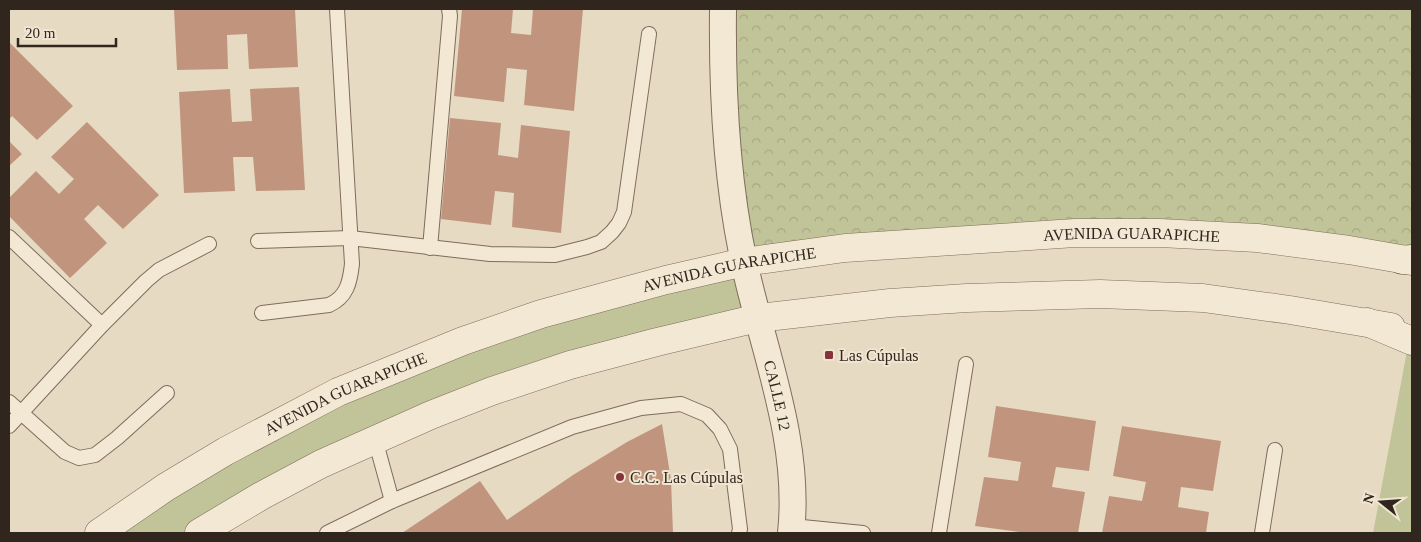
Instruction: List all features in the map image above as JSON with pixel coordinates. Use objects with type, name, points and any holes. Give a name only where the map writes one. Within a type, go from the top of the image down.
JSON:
[{"type":"street","name":"CALLE 12","points":[[723,9],[723,77],[728,166],[744,262],[774,376],[789,450],[793,514],[792,530]]},
{"type":"street","name":"AVENIDA GUARAPICHE","points":[[99,533],[166,487],[226,451],[338,392],[463,341],[541,314],[666,280],[744,262],[845,248],[1075,233],[1160,233],[1256,238],[1409,260]]},
{"type":"street","points":[[199,533],[321,464],[375,439],[492,391],[570,365],[758,318],[890,303],[967,298],[1100,294],[1203,298],[1367,322],[1412,331]]},
{"type":"street","points":[[1367,322],[1412,341]]},
{"type":"lane","points":[[262,313],[328,305],[336,302],[345,292],[351,280],[352,264],[337,9]]},
{"type":"lane","points":[[430,248],[449,9]]},
{"type":"lane","points":[[258,241],[350,238],[490,254],[555,255],[601,242],[619,223],[624,212],[649,34]]},
{"type":"lane","points":[[9,237],[102,325]]},
{"type":"lane","points":[[9,426],[102,325],[159,270],[209,244]]},
{"type":"lane","points":[[939,533],[966,364]]},
{"type":"lane","points":[[9,402],[64,452],[79,458],[95,455],[167,394]]},
{"type":"lane","points":[[327,533],[392,501],[572,427],[642,408],[681,404],[707,415],[720,430],[730,449],[739,533]]},
{"type":"lane","points":[[375,439],[392,501]]},
{"type":"lane","points":[[1262,533],[1276,450]]},
{"type":"lane","points":[[792,530],[863,533]]},
{"type":"green space","points":[[723,9],[1412,9],[1412,259],[1257,238],[744,262]]},
{"type":"green space","points":[[744,262],[758,318],[570,365],[199,533],[99,533],[338,392]]},
{"type":"green space","points":[[1409,340],[1412,341],[1412,533],[1373,533]]},
{"type":"building","points":[[174,9],[295,9],[298,67],[249,69],[247,34],[227,35],[228,69],[177,70]]},
{"type":"building","points":[[462,9],[513,9],[511,33],[531,35],[533,9],[583,9],[574,111],[524,105],[527,70],[507,68],[504,102],[454,96]]},
{"type":"building","points":[[9,42],[73,106],[37,140],[12,116],[9,120]]},
{"type":"building","points":[[299,87],[305,190],[256,191],[253,157],[233,157],[235,191],[184,193],[179,92],[230,89],[232,122],[252,121],[250,89]]},
{"type":"building","points":[[450,118],[501,123],[498,155],[518,158],[521,125],[570,131],[561,233],[512,227],[514,193],[495,191],[491,225],[441,219]]},
{"type":"building","points":[[87,122],[159,195],[123,229],[98,205],[84,219],[107,243],[70,278],[9,216],[9,198],[36,171],[59,194],[74,179],[51,157]]},
{"type":"building","points":[[9,141],[22,154],[9,166]]},
{"type":"building","points":[[996,406],[1096,421],[1089,471],[1056,467],[1052,487],[1085,492],[1078,533],[1027,533],[975,526],[984,477],[1018,481],[1021,462],[988,457]]},
{"type":"building","name":"C.C. Las Cúpulas","points":[[662,424],[671,480],[673,533],[402,533],[480,481],[507,520],[573,475],[627,442]]},
{"type":"building","points":[[1122,426],[1221,441],[1213,491],[1181,487],[1178,507],[1209,512],[1206,533],[1102,533],[1109,496],[1142,501],[1146,482],[1113,476]]},
{"type":"place","name":"Las Cúpulas","points":[[829,355]]},
{"type":"place","name":"C.C. Las Cúpulas","points":[[620,477]]}]
